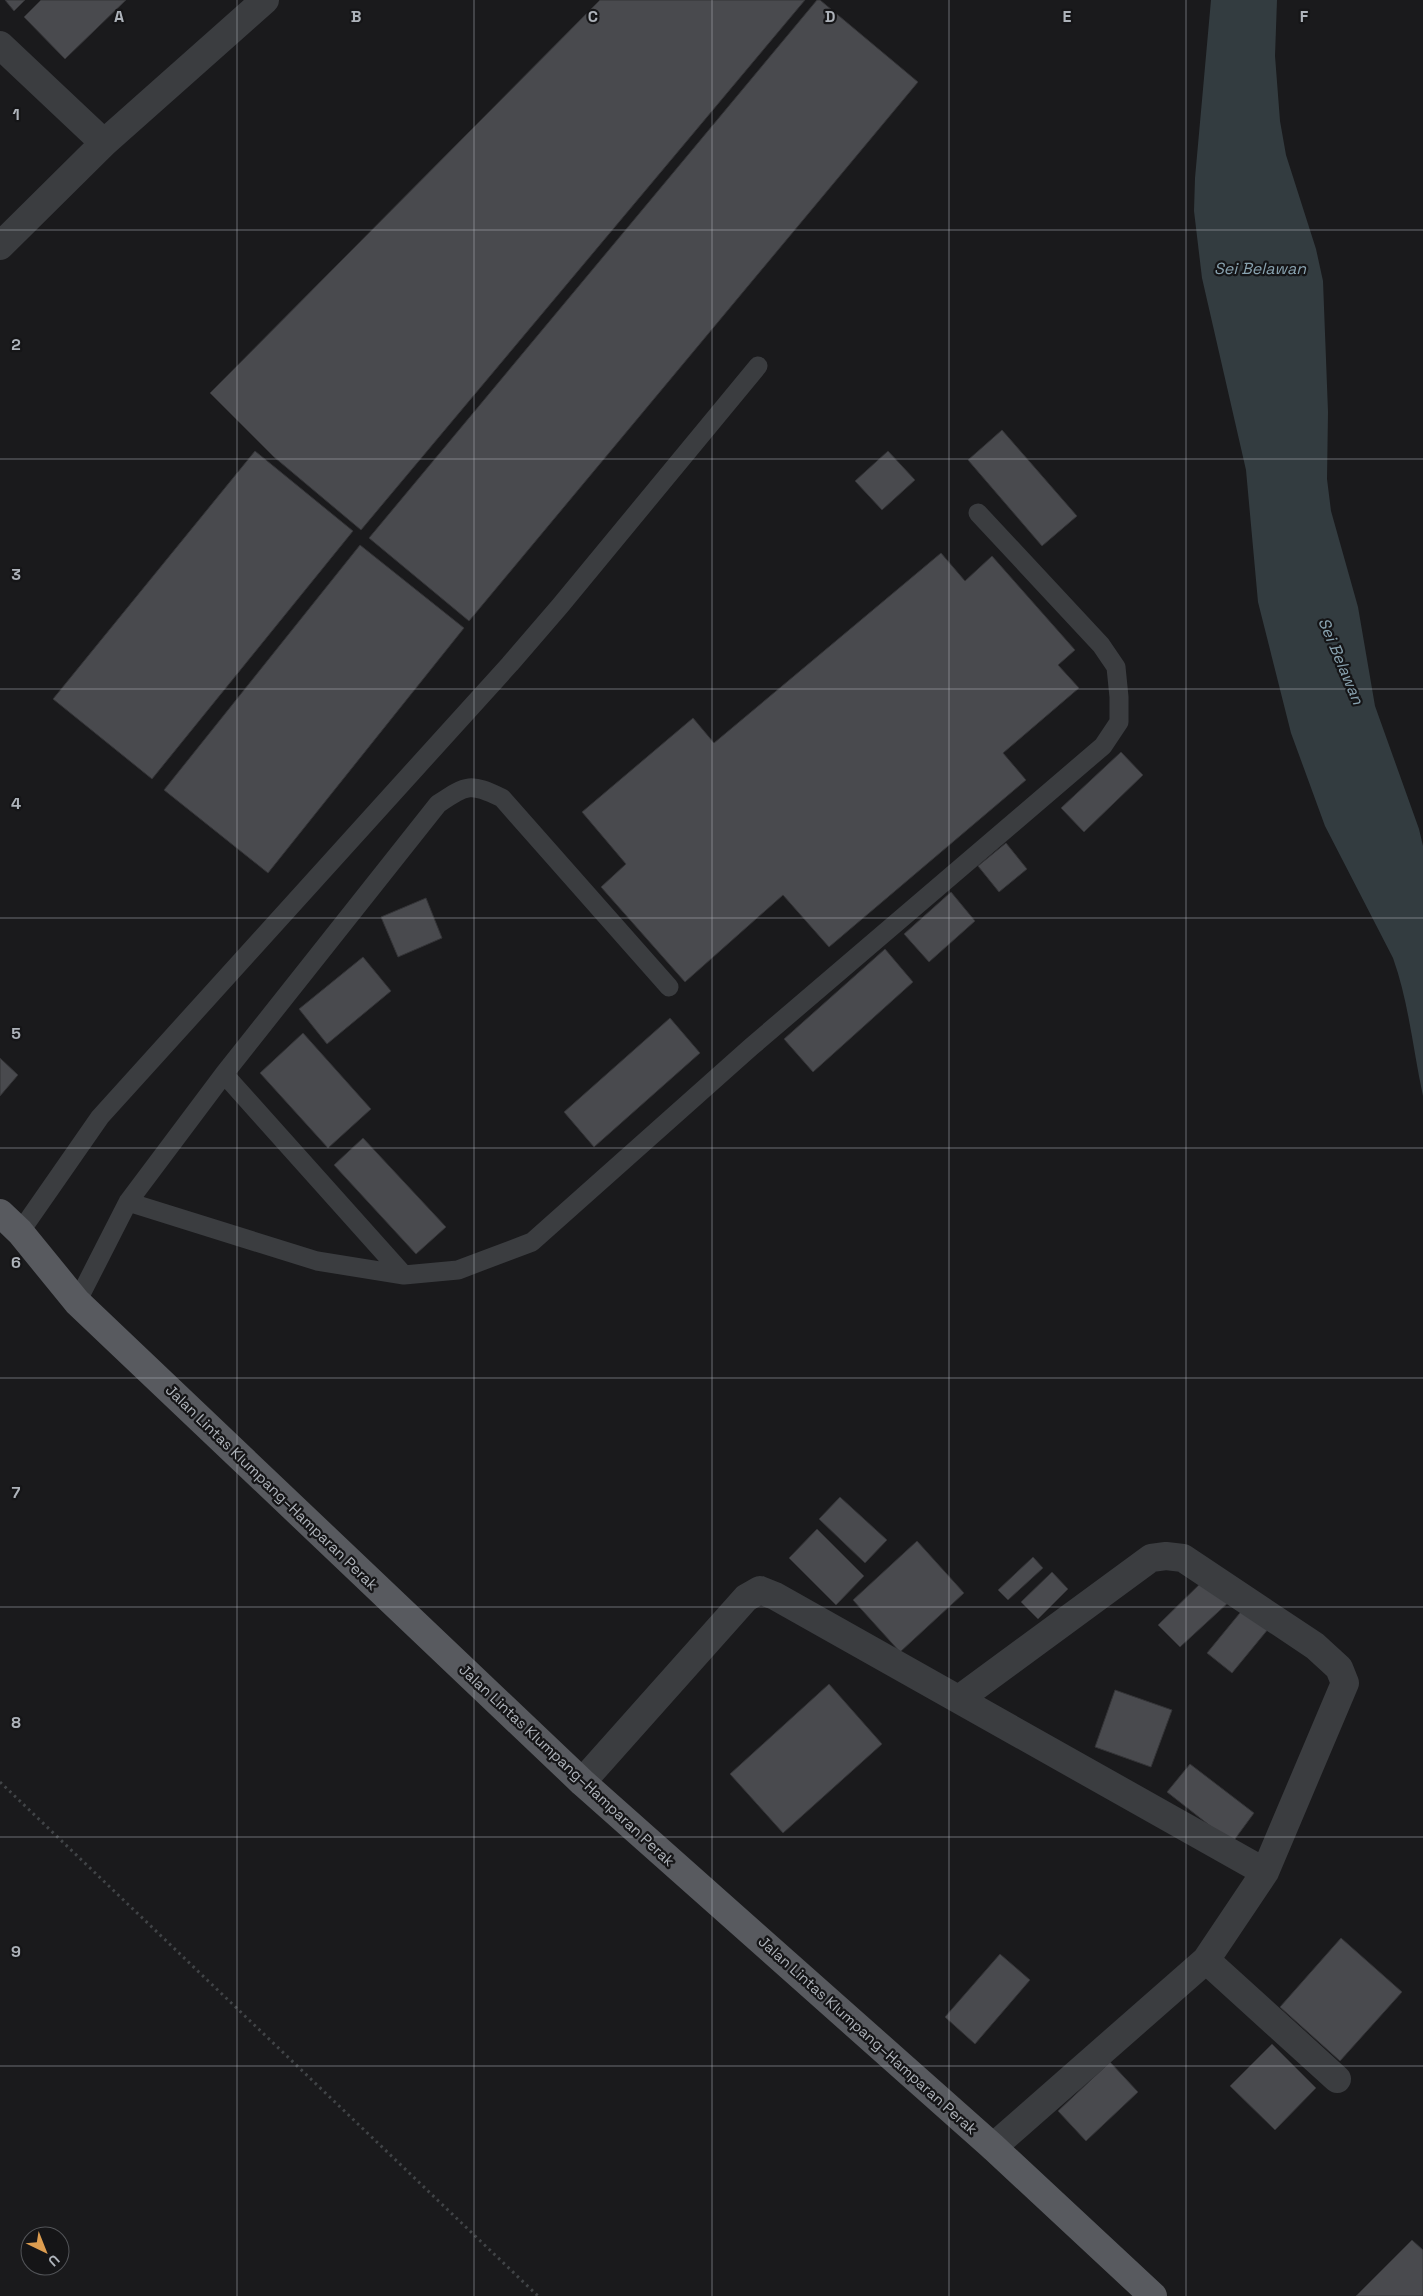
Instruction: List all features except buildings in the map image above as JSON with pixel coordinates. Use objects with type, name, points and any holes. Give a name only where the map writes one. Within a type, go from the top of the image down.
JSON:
[{"type":"main road","name":"Jalan Lintas Klumpang–Hamparan Perak","points":[[0,1213],[20,1232],[77,1302],[582,1782],[993,2147],[1153,2296]]},
{"type":"street","points":[[0,246],[104,143],[265,0]]},
{"type":"street","points":[[0,45],[104,143]]},
{"type":"street","points":[[959,1700],[1151,1558],[1166,1556],[1183,1558],[1315,1646],[1339,1668],[1345,1683],[1265,1872],[1206,1960],[993,2147]]},
{"type":"street","points":[[582,1782],[746,1598],[760,1590],[776,1596],[1265,1872]]},
{"type":"street","points":[[1206,1960],[1337,2079]]},
{"type":"lane","points":[[20,1232],[100,1117],[523,649],[758,366]]},
{"type":"lane","points":[[128,1202],[317,1261],[404,1276],[458,1270],[532,1242],[751,1047],[1103,746],[1119,722],[1116,667],[1101,645],[978,513]]},
{"type":"lane","points":[[77,1302],[128,1202],[224,1074],[438,804],[462,788],[479,788],[502,798],[669,987]]},
{"type":"lane","points":[[224,1074],[404,1276]]},
{"type":"path","points":[[0,1782],[538,2296]]},
{"type":"water","name":"Sei Belawan","points":[[1211,0],[1277,0],[1275,56],[1280,121],[1286,155],[1316,249],[1323,281],[1328,412],[1327,479],[1331,511],[1358,607],[1375,706],[1419,829],[1423,846],[1423,1096],[1407,1009],[1393,958],[1325,826],[1291,733],[1258,602],[1246,470],[1202,278],[1194,211],[1195,178]]}]
